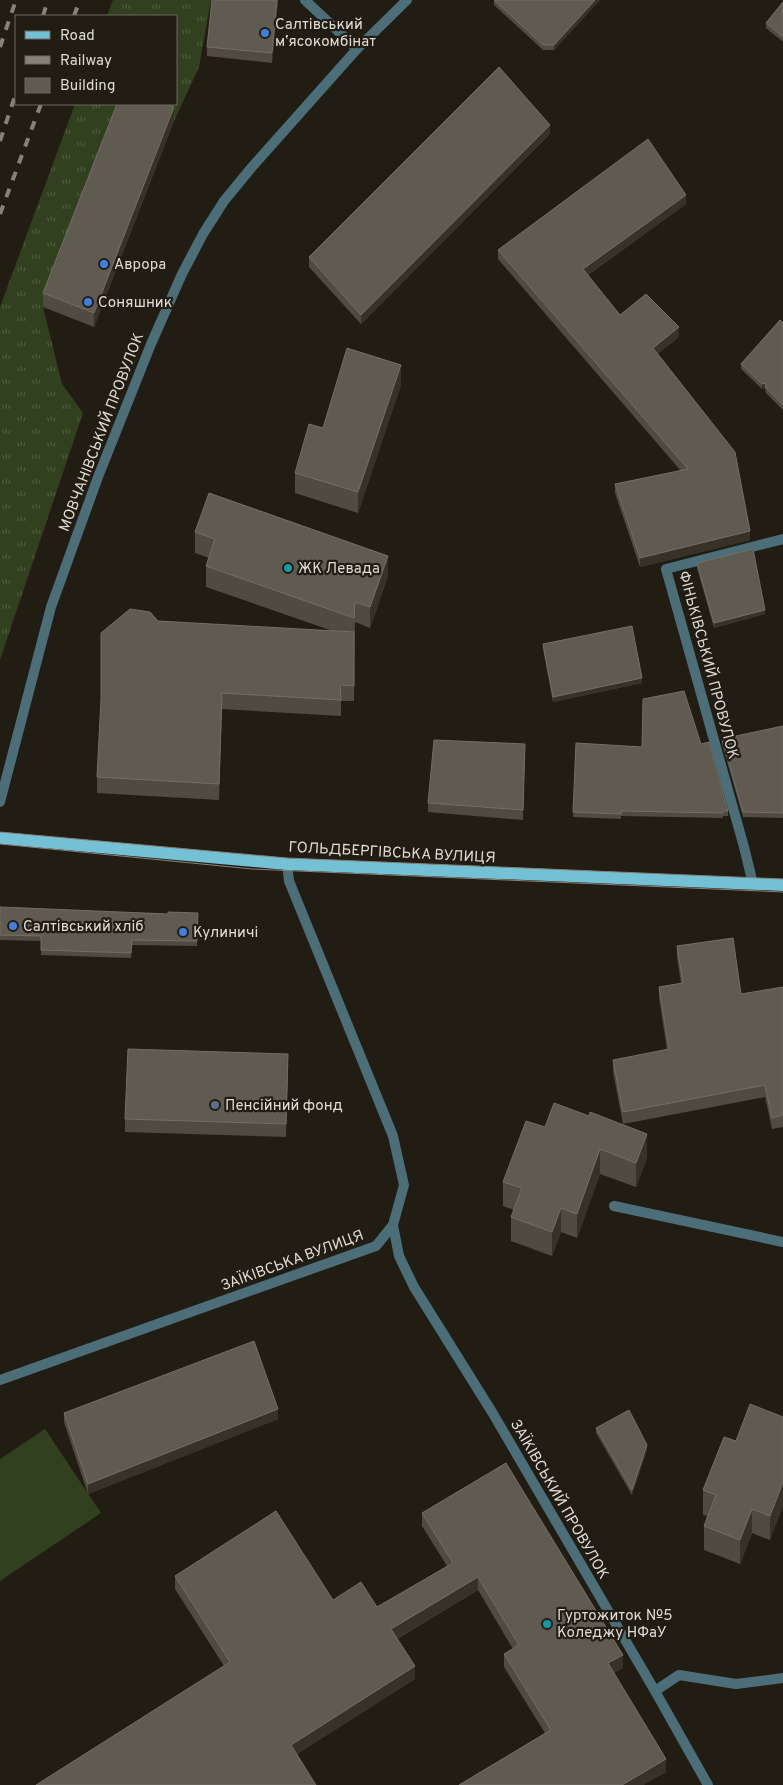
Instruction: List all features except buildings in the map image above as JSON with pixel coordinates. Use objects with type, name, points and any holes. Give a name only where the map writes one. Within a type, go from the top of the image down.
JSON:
[{"type":"main road","name":"ГОЛЬДБЕРГІВСЬКА ВУЛИЦЯ","points":[[0,838],[288,864],[783,886]]},
{"type":"street","points":[[305,0],[357,49]]},
{"type":"street","name":"МОВЧАНІВСЬКИЙ ПРОВУЛОК","points":[[0,802],[51,607],[98,477],[151,344],[182,274],[203,234],[224,201],[357,49],[407,0]]},
{"type":"street","name":"ФІНЬКІВСЬКИЙ ПРОВУЛОК","points":[[753,884],[666,569],[783,539]]},
{"type":"street","name":"ЗАЇКІВСЬКА ВУЛИЦЯ","points":[[0,1380],[376,1246],[393,1225],[404,1185],[393,1136],[289,881],[288,864]]},
{"type":"street","points":[[614,1206],[783,1242]]},
{"type":"street","name":"ЗАЇКІВСЬКИЙ ПРОВУЛОК","points":[[393,1225],[399,1256],[414,1288],[492,1412],[708,1785]]},
{"type":"street","points":[[655,1691],[679,1675],[736,1684],[783,1678]]},
{"type":"green space","points":[[113,0],[211,0],[199,67],[174,121],[134,105],[178,105],[178,15],[107,15]]},
{"type":"green space","points":[[75,105],[122,105],[43,307],[62,384],[83,413],[0,660],[0,307]]},
{"type":"green space","points":[[45,1429],[101,1513],[0,1581],[0,1459]]},
{"type":"tram line","points":[[0,832],[287,858],[783,879]]},
{"type":"tram line","points":[[0,844],[252,869],[783,892]]},
{"type":"railway","points":[[0,47],[16,0]]},
{"type":"railway","points":[[43,15],[48,0]]},
{"type":"railway","points":[[74,15],[80,0]]},
{"type":"railway","points":[[0,141],[15,96]]},
{"type":"railway","points":[[0,214],[41,105]]},
{"type":"place","name":"Салтівський мʼясокомбінат","points":[[265,33]]},
{"type":"place","name":"Аврора","points":[[104,264]]},
{"type":"place","name":"Соняшник","points":[[88,302]]},
{"type":"place","name":"ЖК Левада","points":[[288,568]]},
{"type":"place","name":"Салтівський хліб","points":[[13,926]]},
{"type":"place","name":"Кулиничі","points":[[183,932]]},
{"type":"place","name":"Пенсійний фонд","points":[[215,1105]]},
{"type":"place","name":"Гуртожиток №5 Коледжу НФаУ","points":[[547,1624]]}]
